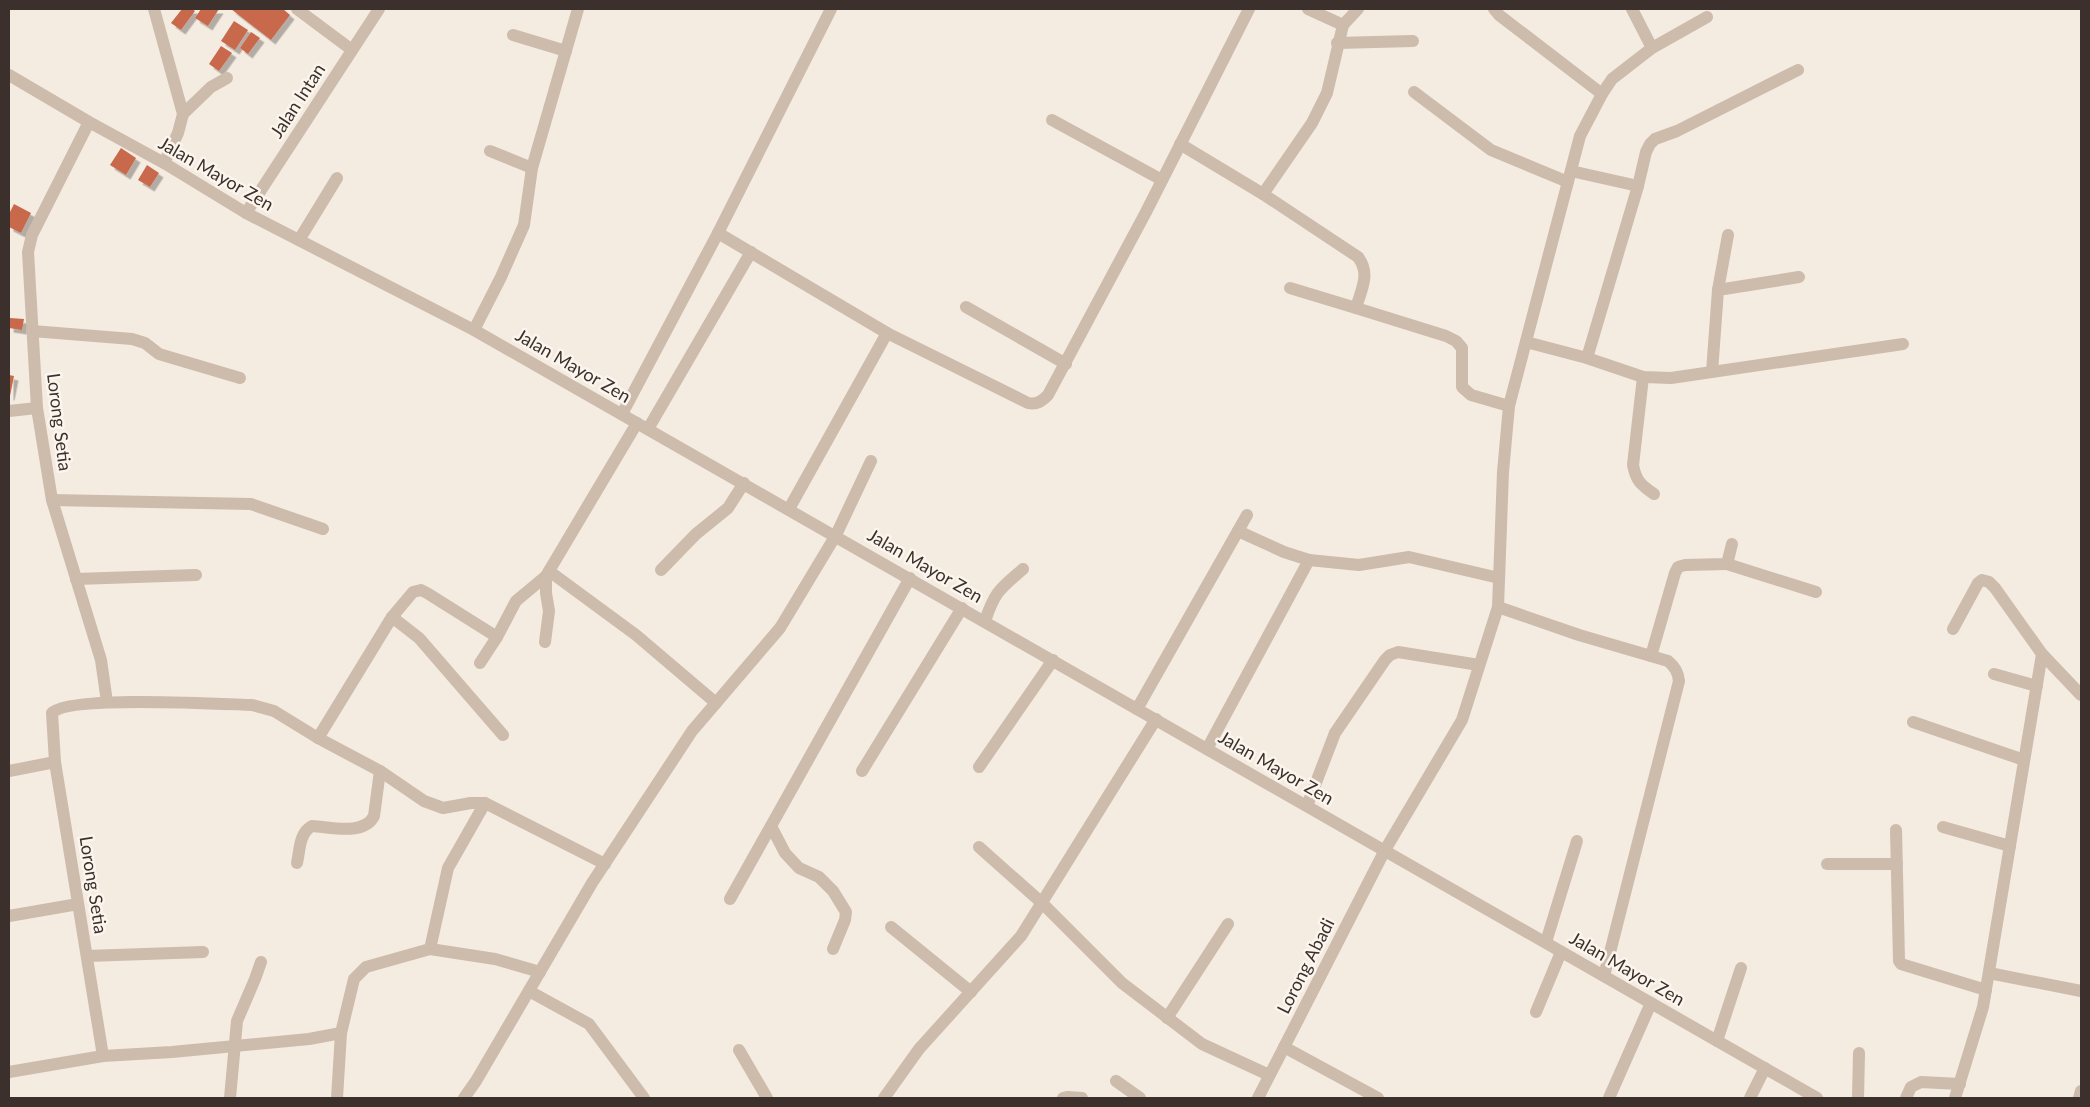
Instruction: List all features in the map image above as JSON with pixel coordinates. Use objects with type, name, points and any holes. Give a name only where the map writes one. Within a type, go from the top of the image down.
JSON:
[{"type":"street","points":[[154,9],[183,114],[178,133],[164,163]]},
{"type":"street","points":[[296,9],[352,50]]},
{"type":"street","name":"Jalan Intan","points":[[246,213],[379,9]]},
{"type":"street","points":[[474,330],[524,226],[532,168],[578,9]]},
{"type":"street","points":[[622,414],[718,232],[831,9]]},
{"type":"street","points":[[718,232],[887,333],[1034,404],[1042,401],[1048,395],[1066,364],[1249,9]]},
{"type":"street","points":[[1308,9],[1343,25]]},
{"type":"street","points":[[1263,194],[1312,122],[1327,93],[1337,43],[1343,25],[1358,9]]},
{"type":"street","points":[[1494,9],[1602,94]]},
{"type":"street","points":[[1632,9],[1652,48]]},
{"type":"street","name":"Lorong Abadi","points":[[1258,1098],[1384,850],[1462,720],[1498,607],[1503,472],[1509,406],[1580,136],[1612,79],[1652,48],[1707,17]]},
{"type":"street","points":[[514,35],[566,51]]},
{"type":"street","points":[[1337,43],[1413,41]]},
{"type":"street","points":[[1587,358],[1638,186],[1646,152],[1650,144],[1655,139],[1677,132],[1798,70]]},
{"type":"street","name":"Jalan Mayor Zen","points":[[9,75],[164,163],[246,213],[474,330],[836,535],[1817,1098]]},
{"type":"street","points":[[183,114],[211,87],[227,78]]},
{"type":"street","points":[[1414,92],[1491,150],[1569,176],[1638,186]]},
{"type":"street","points":[[1052,120],[1162,180]]},
{"type":"street","name":"Lorong Setia","points":[[89,122],[32,235],[28,252],[37,408],[52,500],[101,660],[107,702],[61,707],[54,711],[52,720],[55,762],[103,1056]]},
{"type":"street","points":[[1180,144],[1263,194],[1358,257],[1365,266],[1366,274],[1356,308]]},
{"type":"street","points":[[490,151],[532,168]]},
{"type":"street","points":[[299,240],[337,178]]},
{"type":"street","points":[[1712,372],[1718,290],[1728,235]]},
{"type":"street","points":[[480,662],[497,637],[516,601],[548,574],[751,252]]},
{"type":"street","points":[[1718,290],[1799,277]]},
{"type":"street","points":[[1290,288],[1446,336],[1456,341],[1462,348],[1462,386],[1471,395],[1509,406]]},
{"type":"street","points":[[966,307],[1066,364]]},
{"type":"street","points":[[32,331],[132,339],[144,343],[159,354],[240,378]]},
{"type":"street","points":[[789,509],[887,333]]},
{"type":"street","points":[[1526,342],[1587,358],[1643,377],[1671,378],[1903,344]]},
{"type":"street","points":[[1643,377],[1633,465],[1635,477],[1639,484],[1654,494]]},
{"type":"street","points":[[9,411],[37,408]]},
{"type":"street","points":[[464,1098],[605,864],[692,731],[780,628],[836,535],[871,461]]},
{"type":"street","points":[[661,570],[696,534],[728,508],[744,483]]},
{"type":"street","points":[[52,500],[251,504],[324,530]]},
{"type":"street","points":[[1137,708],[1247,515]]},
{"type":"street","points":[[1238,531],[1284,552],[1309,560],[1359,565],[1409,557],[1499,578]]},
{"type":"street","points":[[1727,564],[1732,544]]},
{"type":"street","points":[[1207,749],[1309,560]]},
{"type":"street","points":[[1652,656],[1674,573],[1678,567],[1685,565],[1727,564],[1816,592]]},
{"type":"street","points":[[985,621],[992,599],[999,589],[1023,569]]},
{"type":"street","points":[[545,642],[549,611],[546,593],[548,574]]},
{"type":"street","points":[[548,574],[636,634],[716,703]]},
{"type":"street","points":[[76,579],[196,575]]},
{"type":"street","points":[[730,899],[910,578]]},
{"type":"street","points":[[1953,629],[1978,583],[1982,580],[1989,582],[2042,654],[2081,695]]},
{"type":"street","points":[[318,738],[392,618],[413,592],[421,590],[497,637]]},
{"type":"street","points":[[1498,607],[1579,635],[1668,661],[1674,666],[1679,681],[1604,976]]},
{"type":"street","points":[[862,771],[962,608]]},
{"type":"street","points":[[392,618],[420,638],[503,735]]},
{"type":"street","points":[[1307,806],[1335,733],[1384,660],[1390,655],[1398,652],[1479,665]]},
{"type":"street","points":[[1956,1098],[1983,1007],[2042,654]]},
{"type":"street","points":[[979,768],[1054,660]]},
{"type":"street","points":[[1994,674],[2036,686]]},
{"type":"street","points":[[107,702],[252,705],[274,711],[318,738],[380,771],[424,801],[443,808],[471,803],[484,803],[605,864]]},
{"type":"street","points":[[884,1098],[919,1049],[1021,936],[1156,719]]},
{"type":"street","points":[[1913,722],[2024,760]]},
{"type":"street","points":[[9,771],[55,762]]},
{"type":"street","points":[[297,863],[302,836],[305,830],[312,826],[360,828],[370,822],[374,816],[380,771]]},
{"type":"street","points":[[430,949],[448,868],[484,803]]},
{"type":"street","points":[[771,826],[785,853],[799,868],[819,877],[833,892],[846,912],[845,920],[833,949]]},
{"type":"street","points":[[1943,828],[2010,846]]},
{"type":"street","points":[[1896,830],[1899,962],[1986,990]]},
{"type":"street","points":[[1546,942],[1577,841]]},
{"type":"street","points":[[979,847],[1042,903],[1122,983],[1202,1044],[1269,1076]]},
{"type":"street","points":[[1827,864],[1897,864]]},
{"type":"street","points":[[9,916],[78,904]]},
{"type":"street","points":[[1167,1018],[1228,924]]},
{"type":"street","points":[[890,927],[971,992]]},
{"type":"street","points":[[337,1098],[341,1033],[354,979],[366,967],[430,949],[495,959],[540,972]]},
{"type":"street","points":[[87,956],[203,952]]},
{"type":"street","points":[[1536,1012],[1562,952]]},
{"type":"street","points":[[230,1098],[233,1046],[238,1014],[256,979],[261,962]]},
{"type":"street","points":[[1717,1041],[1741,968]]},
{"type":"street","points":[[1989,973],[2081,991]]},
{"type":"street","points":[[529,990],[589,1024],[644,1098]]},
{"type":"street","points":[[1609,1098],[1651,1003]]},
{"type":"street","points":[[9,1072],[103,1056],[309,1039],[341,1033]]},
{"type":"street","points":[[1284,1047],[1378,1098]]},
{"type":"street","points":[[739,1050],[767,1098]]},
{"type":"street","points":[[1858,1098],[1859,1052]]},
{"type":"street","points":[[1750,1098],[1765,1068]]},
{"type":"street","points":[[1116,1081],[1140,1098]]},
{"type":"street","points":[[1906,1098],[1911,1087],[1922,1082],[1960,1084]]},
{"type":"street","points":[[2079,1098],[2081,1091]]},
{"type":"street","points":[[1063,1098],[1067,1096],[1082,1098]]},
{"type":"building","points":[[182,9],[192,9],[195,11],[181,30],[171,23]]},
{"type":"building","points":[[201,9],[219,9],[208,26],[195,18]]},
{"type":"building","points":[[231,9],[283,9],[290,15],[271,40]]},
{"type":"building","points":[[234,21],[248,30],[235,50],[221,41]]},
{"type":"building","points":[[251,32],[260,38],[248,54],[240,48]]},
{"type":"building","points":[[221,46],[232,53],[219,71],[209,64]]},
{"type":"building","points":[[121,148],[136,158],[126,175],[110,165]]},
{"type":"building","points":[[147,165],[159,173],[150,187],[138,180]]},
{"type":"building","points":[[14,204],[31,213],[21,233],[9,227],[9,214]]},
{"type":"building","points":[[10,318],[24,319],[22,330],[9,328]]},
{"type":"building","points":[[9,375],[14,376],[10,396],[9,396]]}]
